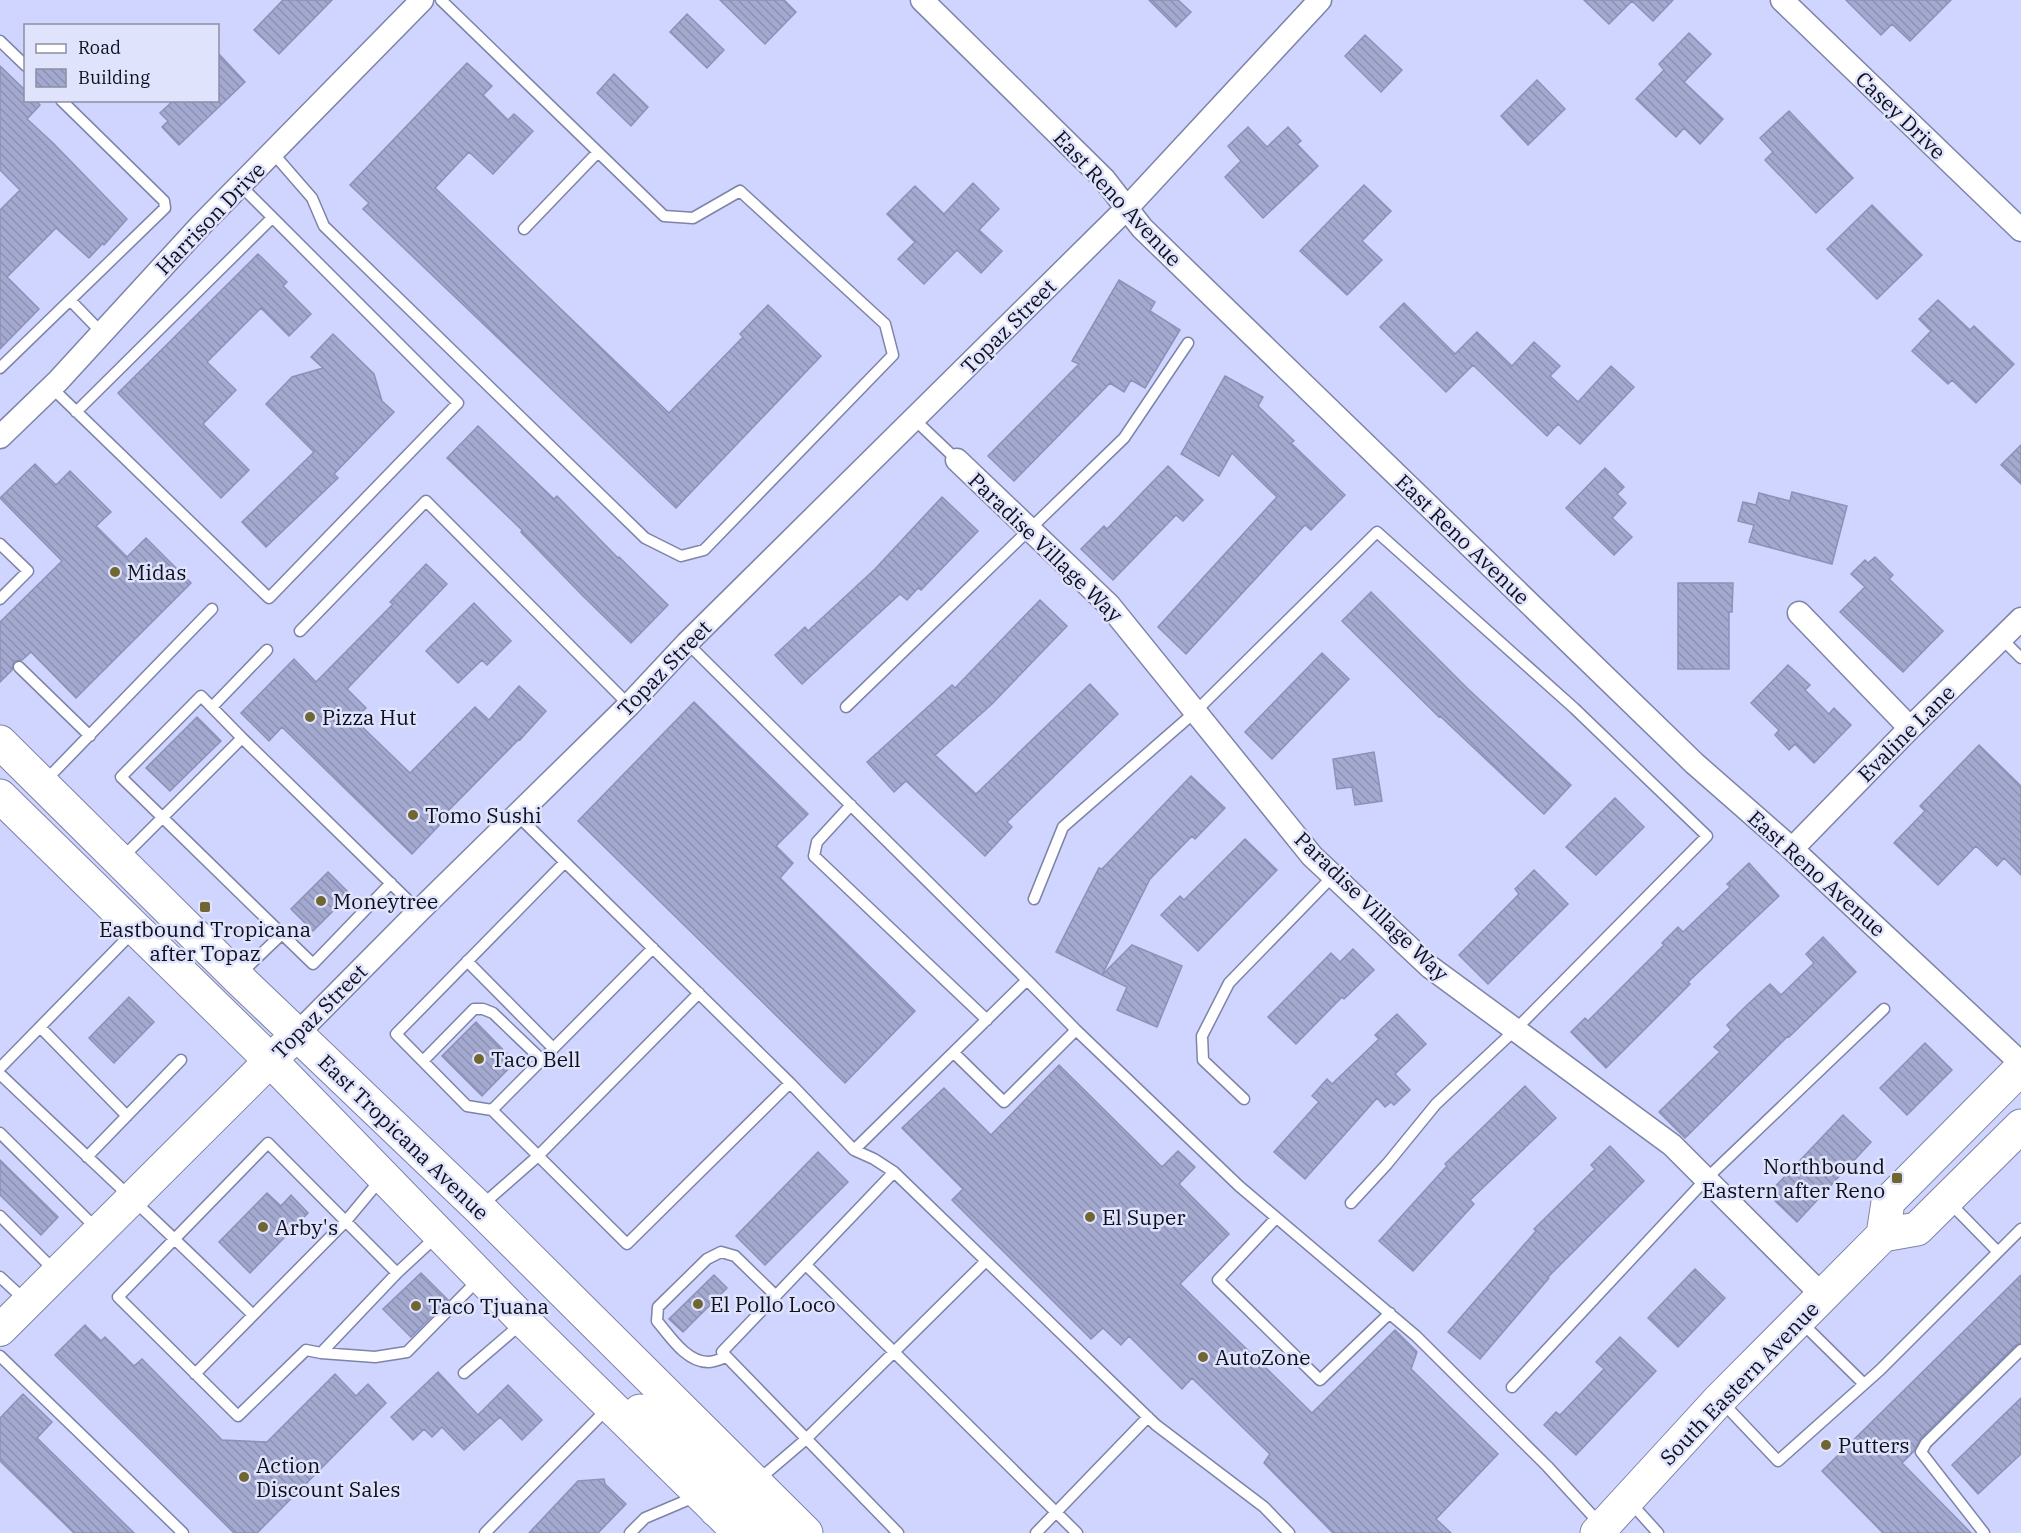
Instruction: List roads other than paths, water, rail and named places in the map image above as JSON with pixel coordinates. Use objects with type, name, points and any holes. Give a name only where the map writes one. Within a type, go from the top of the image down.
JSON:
[{"type":"main road","name":"East Tropicana Avenue","points":[[0,742],[237,978],[478,1208],[806,1533]]},
{"type":"main road","name":"East Tropicana Avenue","points":[[0,796],[270,1060],[524,1322],[725,1520]]},
{"type":"main road","points":[[2021,1066],[1888,1202],[1883,1235],[1917,1229],[2021,1126]]},
{"type":"main road","name":"South Eastern Avenue","points":[[1603,1531],[1628,1499],[1719,1400],[1883,1235]]},
{"type":"main road","points":[[610,1407],[624,1405],[638,1409],[691,1451],[722,1472],[740,1480],[755,1483]]},
{"type":"main road","points":[[725,1520],[722,1502],[731,1500],[745,1506],[775,1533]]},
{"type":"street","name":"Harrison Drive","points":[[0,437],[51,387],[240,185],[422,0]]},
{"type":"street","name":"East Reno Avenue","points":[[921,0],[1104,179],[1151,237],[1686,755],[1792,849],[1996,1038],[2021,1066]]},
{"type":"street","name":"Topaz Street","points":[[0,1330],[1126,208],[1320,0]]},
{"type":"street","name":"Casey Drive","points":[[1782,0],[2021,230]]},
{"type":"street","name":"Paradise Village Way","points":[[957,460],[1109,605],[1312,856],[1430,967],[1672,1145],[1822,1295]]},
{"type":"street","points":[[1799,613],[1910,728]]},
{"type":"street","name":"Evaline Lane","points":[[1792,849],[2021,618]]},
{"type":"lane","points":[[272,152],[312,198],[324,226],[645,538],[681,556],[704,550],[893,355],[885,324],[740,191],[693,218],[664,216],[441,0]]},
{"type":"lane","points":[[0,41],[24,64]]},
{"type":"lane","points":[[0,368],[166,205],[63,102]]},
{"type":"lane","points":[[524,229],[597,153]]},
{"type":"lane","points":[[51,387],[269,598],[458,403],[240,185]]},
{"type":"lane","points":[[76,412],[272,218]]},
{"type":"lane","points":[[70,300],[102,333]]},
{"type":"lane","points":[[846,707],[1124,438],[1188,343]]},
{"type":"lane","name":"Paradise Village Way","points":[[915,420],[957,460]]},
{"type":"lane","points":[[300,631],[426,501],[629,705]]},
{"type":"lane","points":[[1034,899],[1064,826],[1195,712],[1377,532],[1574,708],[1707,836],[1515,1030],[1436,1104],[1387,1164],[1351,1203]]},
{"type":"lane","points":[[0,544],[28,571],[0,598]]},
{"type":"lane","points":[[43,784],[212,609]]},
{"type":"lane","points":[[2001,638],[2021,658]]},
{"type":"lane","points":[[687,643],[1076,1030],[1239,1186],[1416,1336],[1546,1466],[1603,1531]]},
{"type":"lane","points":[[212,707],[267,650]]},
{"type":"lane","points":[[19,667],[90,736]]},
{"type":"lane","points":[[391,883],[313,964],[121,777],[201,696],[242,738],[391,883],[419,911]]},
{"type":"lane","points":[[120,861],[242,738]]},
{"type":"lane","points":[[851,805],[817,842],[814,856],[987,1020]]},
{"type":"lane","points":[[517,815],[790,1083],[854,1150],[894,1172],[1148,1417],[1264,1507],[1289,1533]]},
{"type":"lane","points":[[565,862],[396,1034],[467,1106],[492,1110],[627,1244],[790,1083]]},
{"type":"lane","points":[[1244,1099],[1203,1060],[1202,1036],[1229,983],[1333,876]]},
{"type":"lane","points":[[0,1068],[135,929]]},
{"type":"lane","points":[[237,978],[282,934]]},
{"type":"lane","points":[[492,1110],[653,948]]},
{"type":"lane","points":[[467,961],[553,1048]]},
{"type":"lane","points":[[854,1150],[1027,980]]},
{"type":"lane","points":[[478,1208],[538,1156],[699,993]]},
{"type":"lane","points":[[423,1061],[474,1009],[493,1013],[542,1060]]},
{"type":"lane","points":[[1512,1387],[1706,1179],[1884,1009]]},
{"type":"lane","points":[[40,1028],[127,1116]]},
{"type":"lane","points":[[954,1053],[1004,1102],[1076,1030]]},
{"type":"lane","points":[[87,1157],[181,1060]]},
{"type":"lane","points":[[0,1074],[131,1200],[176,1238],[253,1315]]},
{"type":"lane","points":[[0,1133],[100,1231]]},
{"type":"lane","points":[[397,1272],[268,1143],[118,1297],[238,1416],[306,1350],[375,1357],[407,1352],[480,1277]]},
{"type":"lane","points":[[894,1172],[722,1352],[805,1440],[898,1533]]},
{"type":"lane","points":[[195,1374],[346,1221],[383,1176]]},
{"type":"lane","points":[[1947,1200],[1998,1252]]},
{"type":"lane","points":[[0,1216],[57,1273]]},
{"type":"lane","points":[[1276,1218],[1218,1280],[1320,1380],[1390,1314]]},
{"type":"lane","points":[[1719,1400],[1778,1461],[1864,1384],[2021,1229]]},
{"type":"lane","points":[[321,1353],[397,1272],[439,1234]]},
{"type":"lane","points":[[726,1357],[708,1362],[694,1359],[676,1344],[657,1321],[658,1308],[707,1259],[721,1252],[735,1256],[776,1296]]},
{"type":"lane","points":[[755,1483],[805,1440],[986,1261]]},
{"type":"lane","points":[[807,1265],[893,1353],[1077,1533]]},
{"type":"lane","points":[[0,1277],[27,1303]]},
{"type":"lane","points":[[1799,1320],[1864,1384]]},
{"type":"lane","points":[[464,1373],[524,1322]]},
{"type":"lane","points":[[1984,1533],[1921,1452],[1926,1443],[2021,1350]]},
{"type":"lane","points":[[0,1356],[183,1533]]},
{"type":"lane","points":[[485,1533],[610,1407]]},
{"type":"lane","points":[[1036,1533],[1148,1417]]},
{"type":"lane","points":[[1628,1499],[1658,1533]]},
{"type":"lane","points":[[630,1533],[645,1518],[725,1520]]},
{"type":"lane","points":[[1272,1533],[1281,1524]]},
{"type":"place","name":"Midas","points":[[115,572]]},
{"type":"place","name":"Pizza Hut","points":[[310,717]]},
{"type":"place","name":"Tomo Sushi","points":[[413,815]]},
{"type":"place","name":"Moneytree","points":[[321,901]]},
{"type":"place","name":"Eastbound Tropicana after Topaz","points":[[205,907]]},
{"type":"place","name":"Taco Bell","points":[[479,1059]]},
{"type":"place","name":"Northbound Eastern after Reno","points":[[1897,1178]]},
{"type":"place","name":"El Super","points":[[1090,1217]]},
{"type":"place","name":"Arby's","points":[[263,1227]]},
{"type":"place","name":"El Pollo Loco","points":[[698,1304]]},
{"type":"place","name":"Taco Tjuana","points":[[416,1306]]},
{"type":"place","name":"AutoZone","points":[[1203,1357]]},
{"type":"place","name":"Putters","points":[[1826,1445]]},
{"type":"place","name":"Action Discount Sales","points":[[244,1477]]}]
